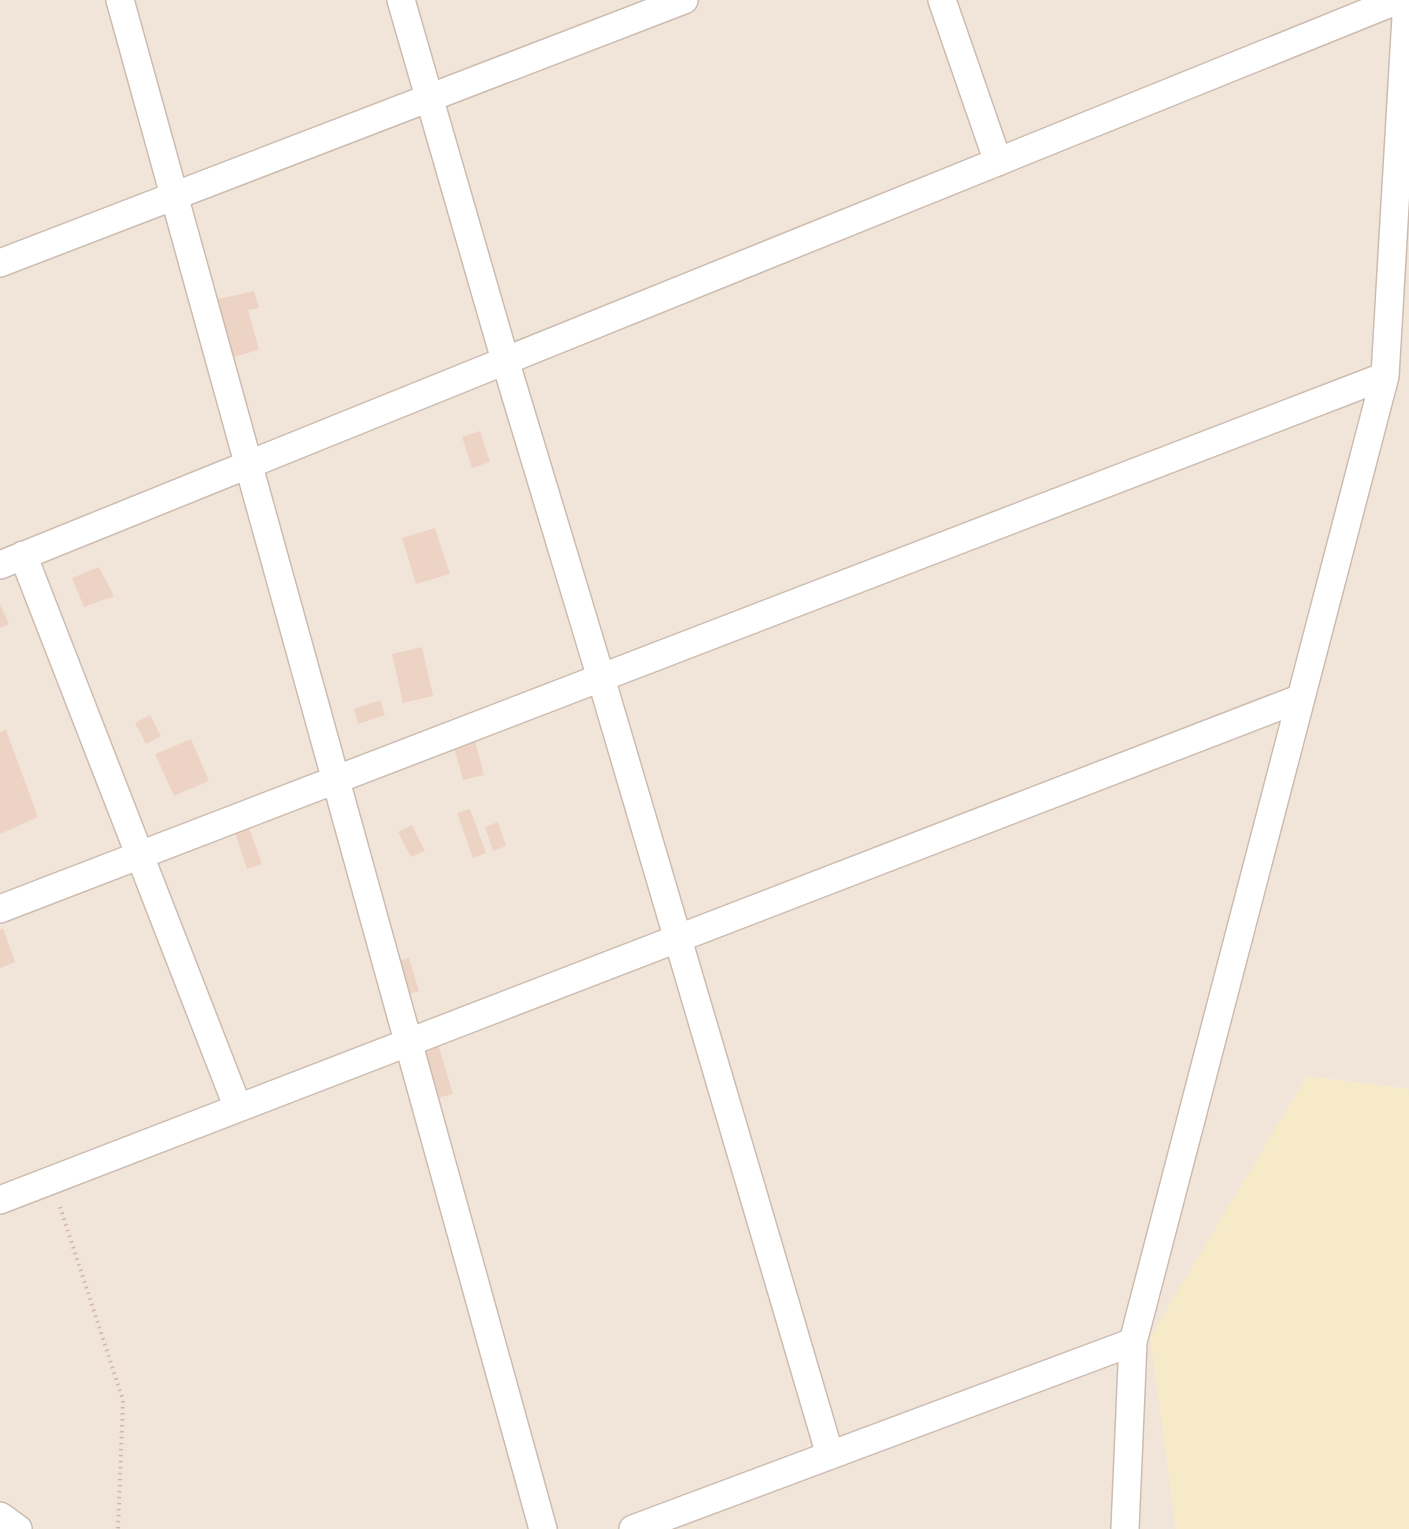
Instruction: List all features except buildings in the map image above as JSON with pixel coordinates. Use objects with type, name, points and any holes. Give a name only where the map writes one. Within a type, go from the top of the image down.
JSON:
[{"type":"street","points":[[120,0],[543,1529]]},
{"type":"street","points":[[401,0],[830,1455]]},
{"type":"street","points":[[0,263],[684,0]]},
{"type":"street","points":[[942,0],[998,162]]},
{"type":"street","points":[[238,1108],[140,855],[12,560],[1398,0]]},
{"type":"street","points":[[1125,1529],[1133,1342],[1385,376],[1407,0]]},
{"type":"street","points":[[0,909],[1385,376]]},
{"type":"street","points":[[0,1200],[1301,698]]},
{"type":"street","points":[[633,1529],[1133,1342]]},
{"type":"street","points":[[0,1516],[18,1529]]},
{"type":"path","points":[[52,1180],[123,1400],[118,1529]]},
{"type":"shaded area","points":[[0,0],[1409,0],[1409,1089],[1307,1076],[1151,1337],[1176,1529],[0,1529]]},
{"type":"sand","points":[[1307,1076],[1409,1089],[1409,1529],[1176,1529],[1150,1337]]}]
